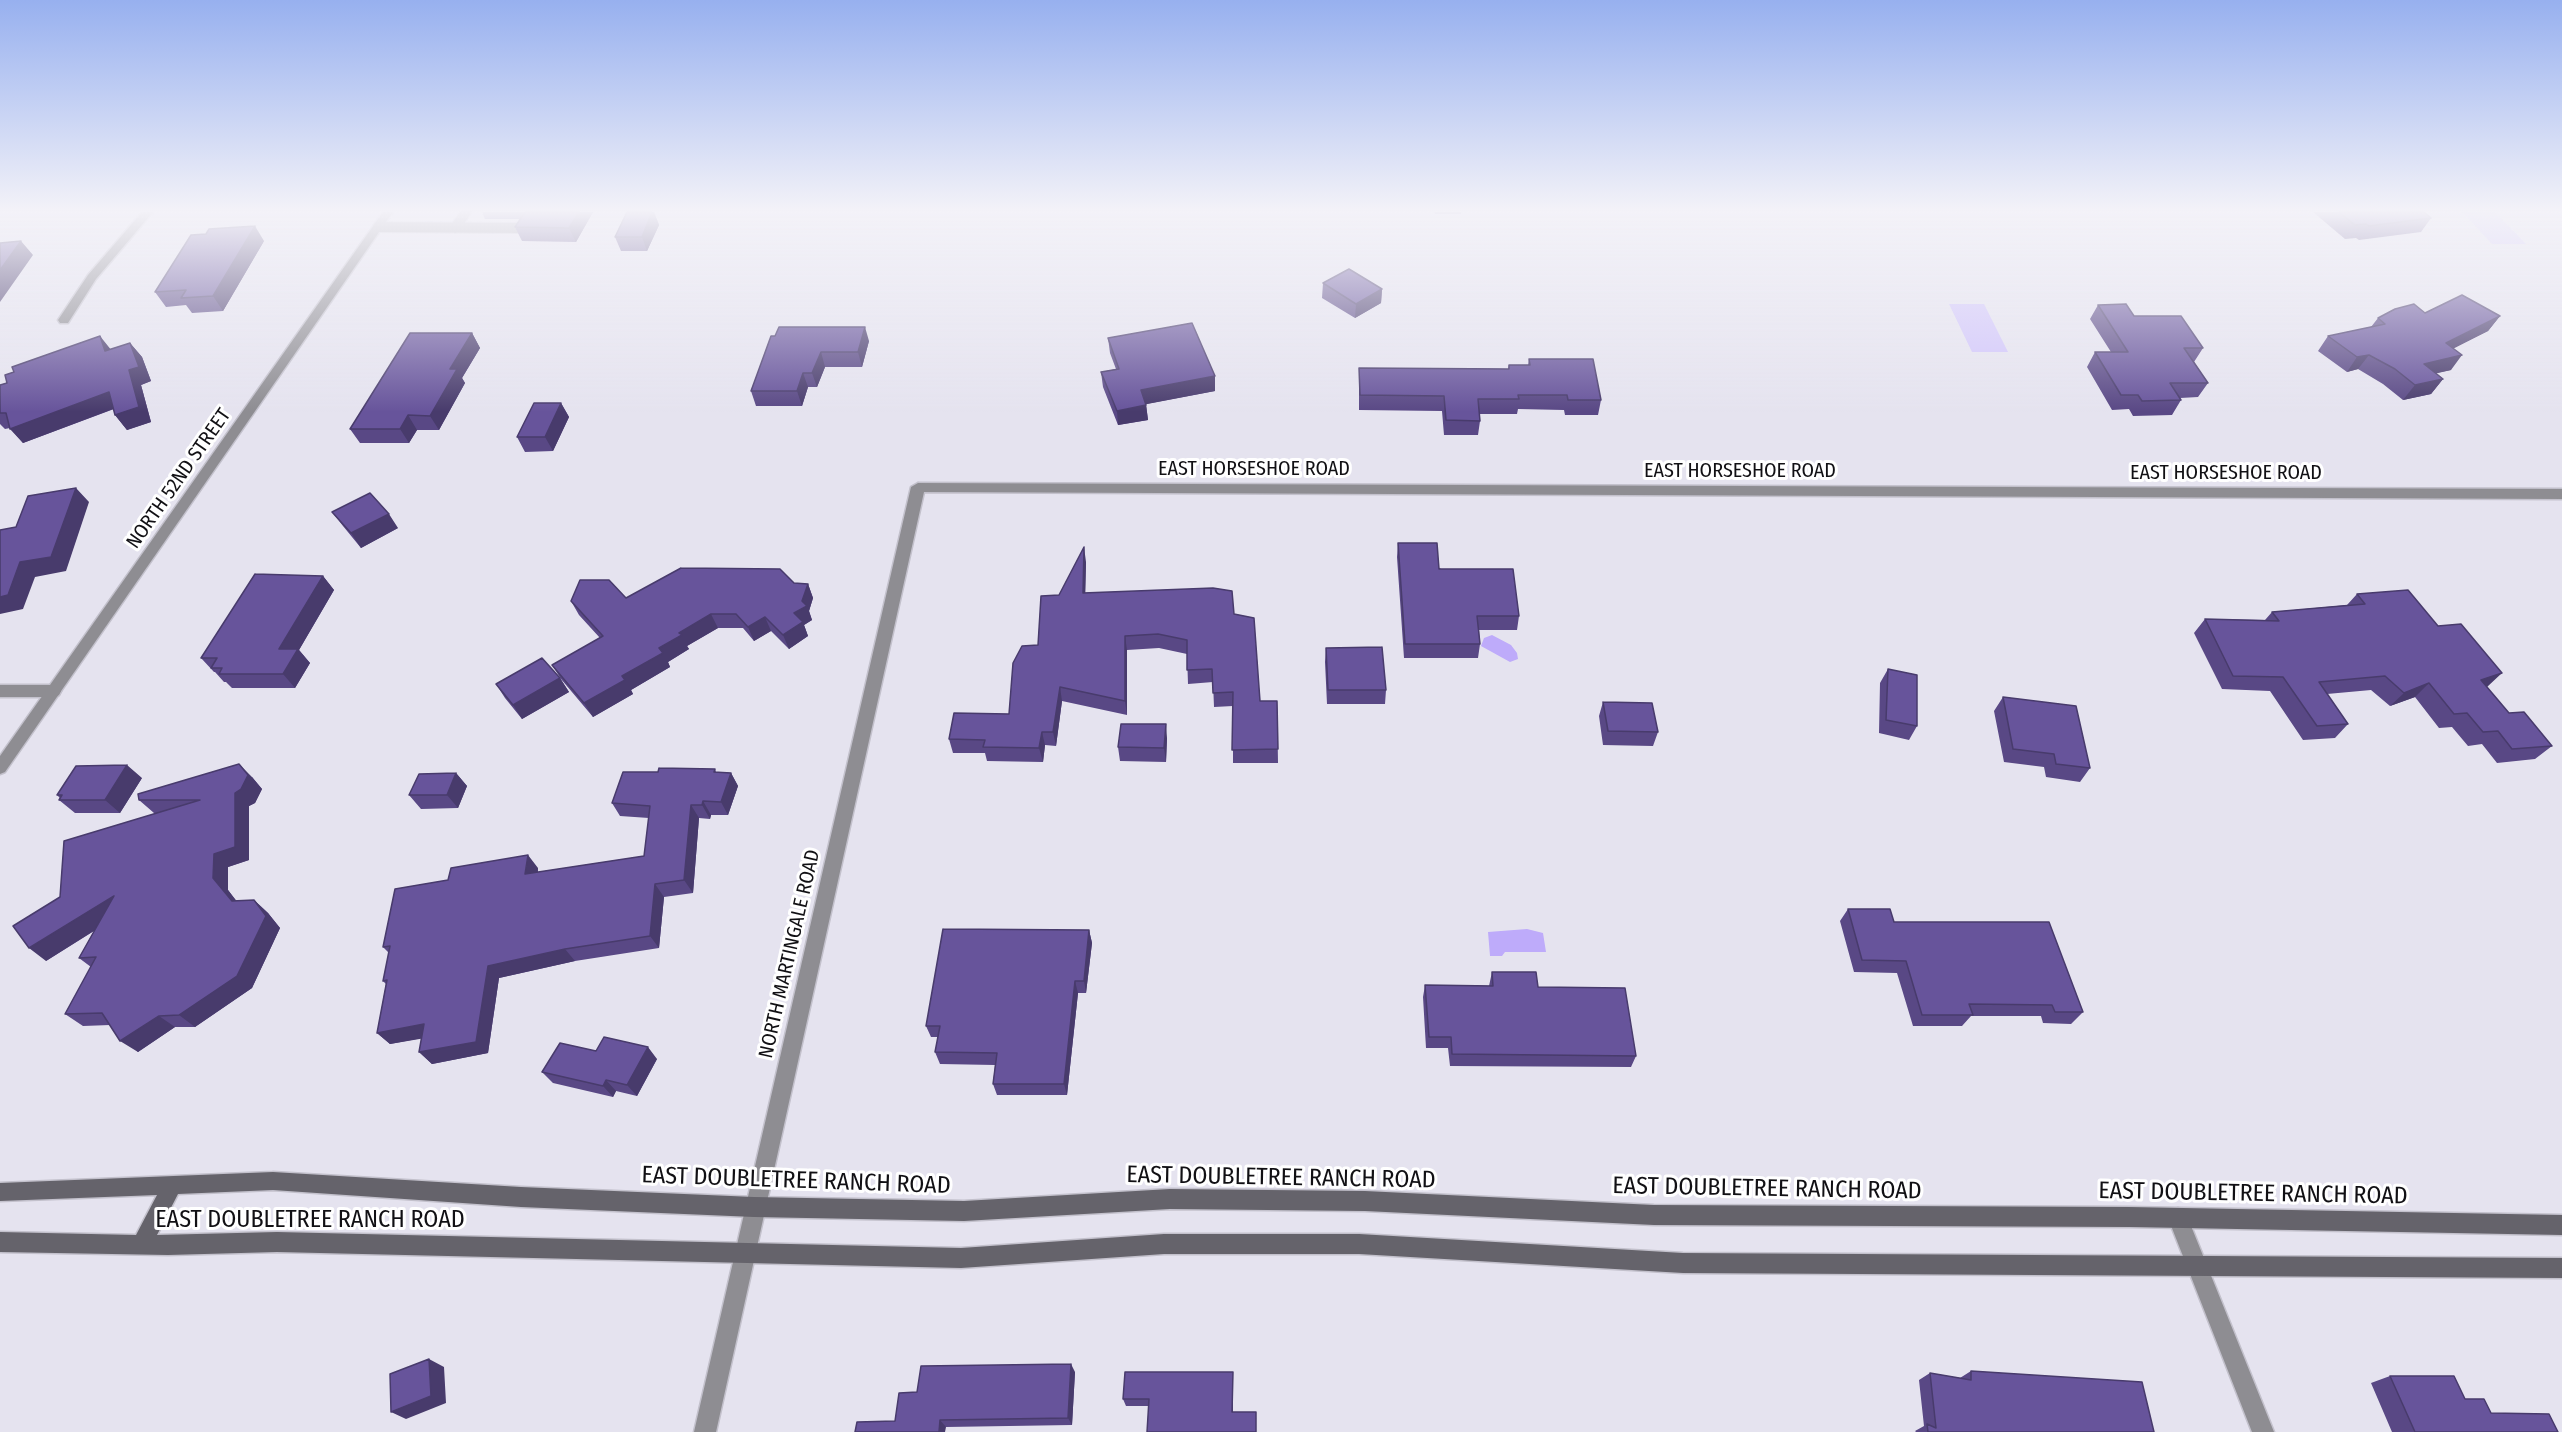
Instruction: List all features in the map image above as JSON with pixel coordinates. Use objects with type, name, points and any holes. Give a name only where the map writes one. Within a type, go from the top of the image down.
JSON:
[{"type":"main road","name":"EAST DOUBLETREE RANCH ROAD","points":[[0,1192],[273,1181],[521,1197],[754,1207],[963,1211],[1170,1198],[1365,1201],[1654,1215],[2178,1218],[2562,1225]]},
{"type":"main road","points":[[141,1245],[172,1186]]},
{"type":"main road","name":"EAST DOUBLETREE RANCH ROAD","points":[[0,1242],[141,1245],[277,1242],[961,1258],[1164,1244],[1359,1244],[1683,1263],[2197,1268],[2562,1268]]},
{"type":"street","points":[[64,320],[91,279]]},
{"type":"street","name":"NORTH 52ND STREET","points":[[0,768],[342,279]]},
{"type":"street","name":"EAST HORSESHOE ROAD","points":[[918,487],[2562,494]]},
{"type":"street","name":"NORTH MARTINGALE ROAD","points":[[705,1432],[918,487]]},
{"type":"street","points":[[0,691],[54,691]]},
{"type":"street","points":[[2178,1218],[2263,1432]]},
{"type":"shaded area","points":[[1949,304],[1984,304],[2008,352],[1972,352]]},
{"type":"shaded area","points":[[1492,635],[1511,645],[1518,659],[1510,662],[1481,646],[1484,638]]},
{"type":"shaded area","points":[[1527,929],[1543,933],[1546,952],[1505,952],[1502,956],[1490,956],[1488,932]]},
{"type":"building","points":[[163,279],[223,279],[213,296],[181,298],[186,290],[155,292]]},
{"type":"building","points":[[1331,279],[1365,279],[1382,289],[1356,304],[1323,283]]},
{"type":"building","points":[[2462,295],[2500,316],[2446,343],[2462,355],[2424,364],[2443,379],[2415,385],[2395,369],[2369,355],[2357,357],[2328,336],[2385,324],[2378,318],[2395,309],[2414,304],[2425,313]]},
{"type":"building","points":[[2126,304],[2134,316],[2181,316],[2203,348],[2184,348],[2208,383],[2170,383],[2181,400],[2142,401],[2138,395],[2121,395],[2095,352],[2128,352],[2098,305]]},
{"type":"building","points":[[1192,323],[1215,376],[1141,390],[1146,405],[1117,411],[1101,372],[1119,369],[1108,338]]},
{"type":"building","points":[[779,327],[865,327],[858,352],[821,352],[812,373],[803,373],[797,391],[751,391],[771,336],[775,336]]},
{"type":"building","points":[[410,333],[472,333],[450,369],[457,369],[430,416],[408,415],[400,429],[350,429]]},
{"type":"building","points":[[100,336],[105,351],[130,343],[139,367],[129,370],[139,407],[115,415],[109,392],[10,429],[6,413],[0,413],[0,385],[7,383],[5,375],[14,372],[12,367]]},
{"type":"building","points":[[1529,359],[1593,359],[1601,400],[1568,400],[1567,395],[1518,395],[1519,399],[1478,399],[1480,421],[1446,420],[1444,396],[1360,395],[1359,368],[1509,369],[1509,365],[1530,365]]},
{"type":"building","points":[[534,403],[561,403],[545,437],[517,437]]},
{"type":"building","points":[[76,488],[51,557],[20,562],[8,595],[0,597],[0,530],[16,527],[28,496]]},
{"type":"building","points":[[370,493],[389,514],[351,533],[332,512]]},
{"type":"building","points":[[1398,543],[1437,543],[1439,569],[1513,569],[1519,616],[1477,616],[1480,644],[1405,644]]},
{"type":"building","points":[[1084,547],[1083,593],[1213,588],[1232,591],[1234,614],[1254,618],[1260,701],[1277,701],[1278,749],[1232,750],[1233,692],[1213,693],[1212,669],[1187,670],[1187,640],[1158,634],[1125,636],[1125,701],[1060,687],[1053,732],[1042,732],[1039,748],[983,747],[985,740],[949,739],[954,713],[1009,714],[1013,663],[1022,646],[1038,645],[1041,596],[1059,595]]},
{"type":"building","points":[[681,568],[780,569],[794,583],[808,584],[802,601],[807,606],[794,613],[803,622],[783,635],[765,617],[748,627],[736,614],[711,614],[659,648],[663,653],[622,676],[625,680],[584,703],[552,665],[603,636],[571,601],[580,580],[609,580],[626,598]]},
{"type":"building","points":[[255,574],[323,576],[279,649],[298,649],[283,674],[219,674],[222,668],[211,668],[217,658],[201,658]]},
{"type":"building","points":[[2408,590],[2438,626],[2461,624],[2502,673],[2481,680],[2509,713],[2524,712],[2552,746],[2512,749],[2498,731],[2483,732],[2467,713],[2454,714],[2429,683],[2404,693],[2385,676],[2319,682],[2348,724],[2317,726],[2283,677],[2233,676],[2205,619],[2279,621],[2272,612],[2365,604],[2357,594]]},
{"type":"building","points":[[1382,647],[1386,690],[1328,690],[1326,648]]},
{"type":"building","points":[[542,658],[560,678],[513,705],[496,684]]},
{"type":"building","points":[[1888,669],[1917,675],[1917,726],[1886,720]]},
{"type":"building","points":[[2003,697],[2076,706],[2090,768],[2056,764],[2054,754],[2013,749]]},
{"type":"building","points":[[1603,702],[1652,703],[1658,732],[1608,731]]},
{"type":"building","points":[[1121,724],[1166,724],[1164,748],[1118,747]]},
{"type":"building","points":[[239,764],[248,775],[241,789],[235,793],[235,847],[214,854],[213,878],[232,901],[254,900],[266,916],[237,976],[179,1015],[159,1016],[120,1041],[102,1013],[65,1014],[96,957],[79,958],[114,896],[29,948],[13,926],[60,897],[64,841],[200,800],[139,800],[138,794]]},
{"type":"building","points":[[127,765],[105,800],[59,800],[62,795],[57,795],[76,766]]},
{"type":"building","points":[[659,768],[715,769],[714,772],[731,773],[721,802],[703,801],[702,805],[691,805],[684,880],[655,884],[650,936],[565,949],[488,966],[476,1042],[419,1052],[424,1024],[377,1033],[387,980],[383,981],[390,946],[383,947],[395,889],[448,880],[451,868],[528,855],[525,874],[644,856],[650,806],[612,803],[623,772],[658,772]]},
{"type":"building","points":[[456,773],[447,795],[409,795],[419,774]]},
{"type":"building","points":[[1848,909],[1890,909],[1894,922],[2049,922],[2083,1012],[2055,1012],[2052,1005],[1969,1004],[1973,1015],[1922,1015],[1906,961],[1862,960]]},
{"type":"building","points":[[943,929],[1089,930],[1084,981],[1075,981],[1064,1084],[993,1084],[997,1053],[935,1052],[940,1026],[926,1026]]},
{"type":"building","points":[[1492,972],[1536,972],[1538,987],[1625,988],[1636,1056],[1452,1054],[1451,1037],[1429,1037],[1425,985],[1493,986]]},
{"type":"building","points":[[604,1037],[648,1047],[627,1085],[606,1080],[603,1086],[542,1072],[560,1043],[596,1051]]},
{"type":"building","points":[[429,1359],[431,1396],[391,1412],[390,1374]]},
{"type":"building","points":[[1071,1364],[1068,1418],[940,1420],[939,1432],[855,1432],[857,1422],[895,1421],[899,1393],[917,1392],[921,1366]]},
{"type":"building","points":[[1971,1371],[2142,1382],[2154,1432],[1928,1432],[1927,1424],[1936,1428],[1930,1373],[1971,1380]]},
{"type":"building","points":[[1125,1372],[1233,1372],[1232,1412],[1256,1412],[1256,1432],[1147,1432],[1149,1399],[1123,1399]]},
{"type":"building","points":[[2390,1376],[2454,1376],[2465,1399],[2484,1399],[2491,1413],[2549,1414],[2558,1432],[2415,1432]]}]
